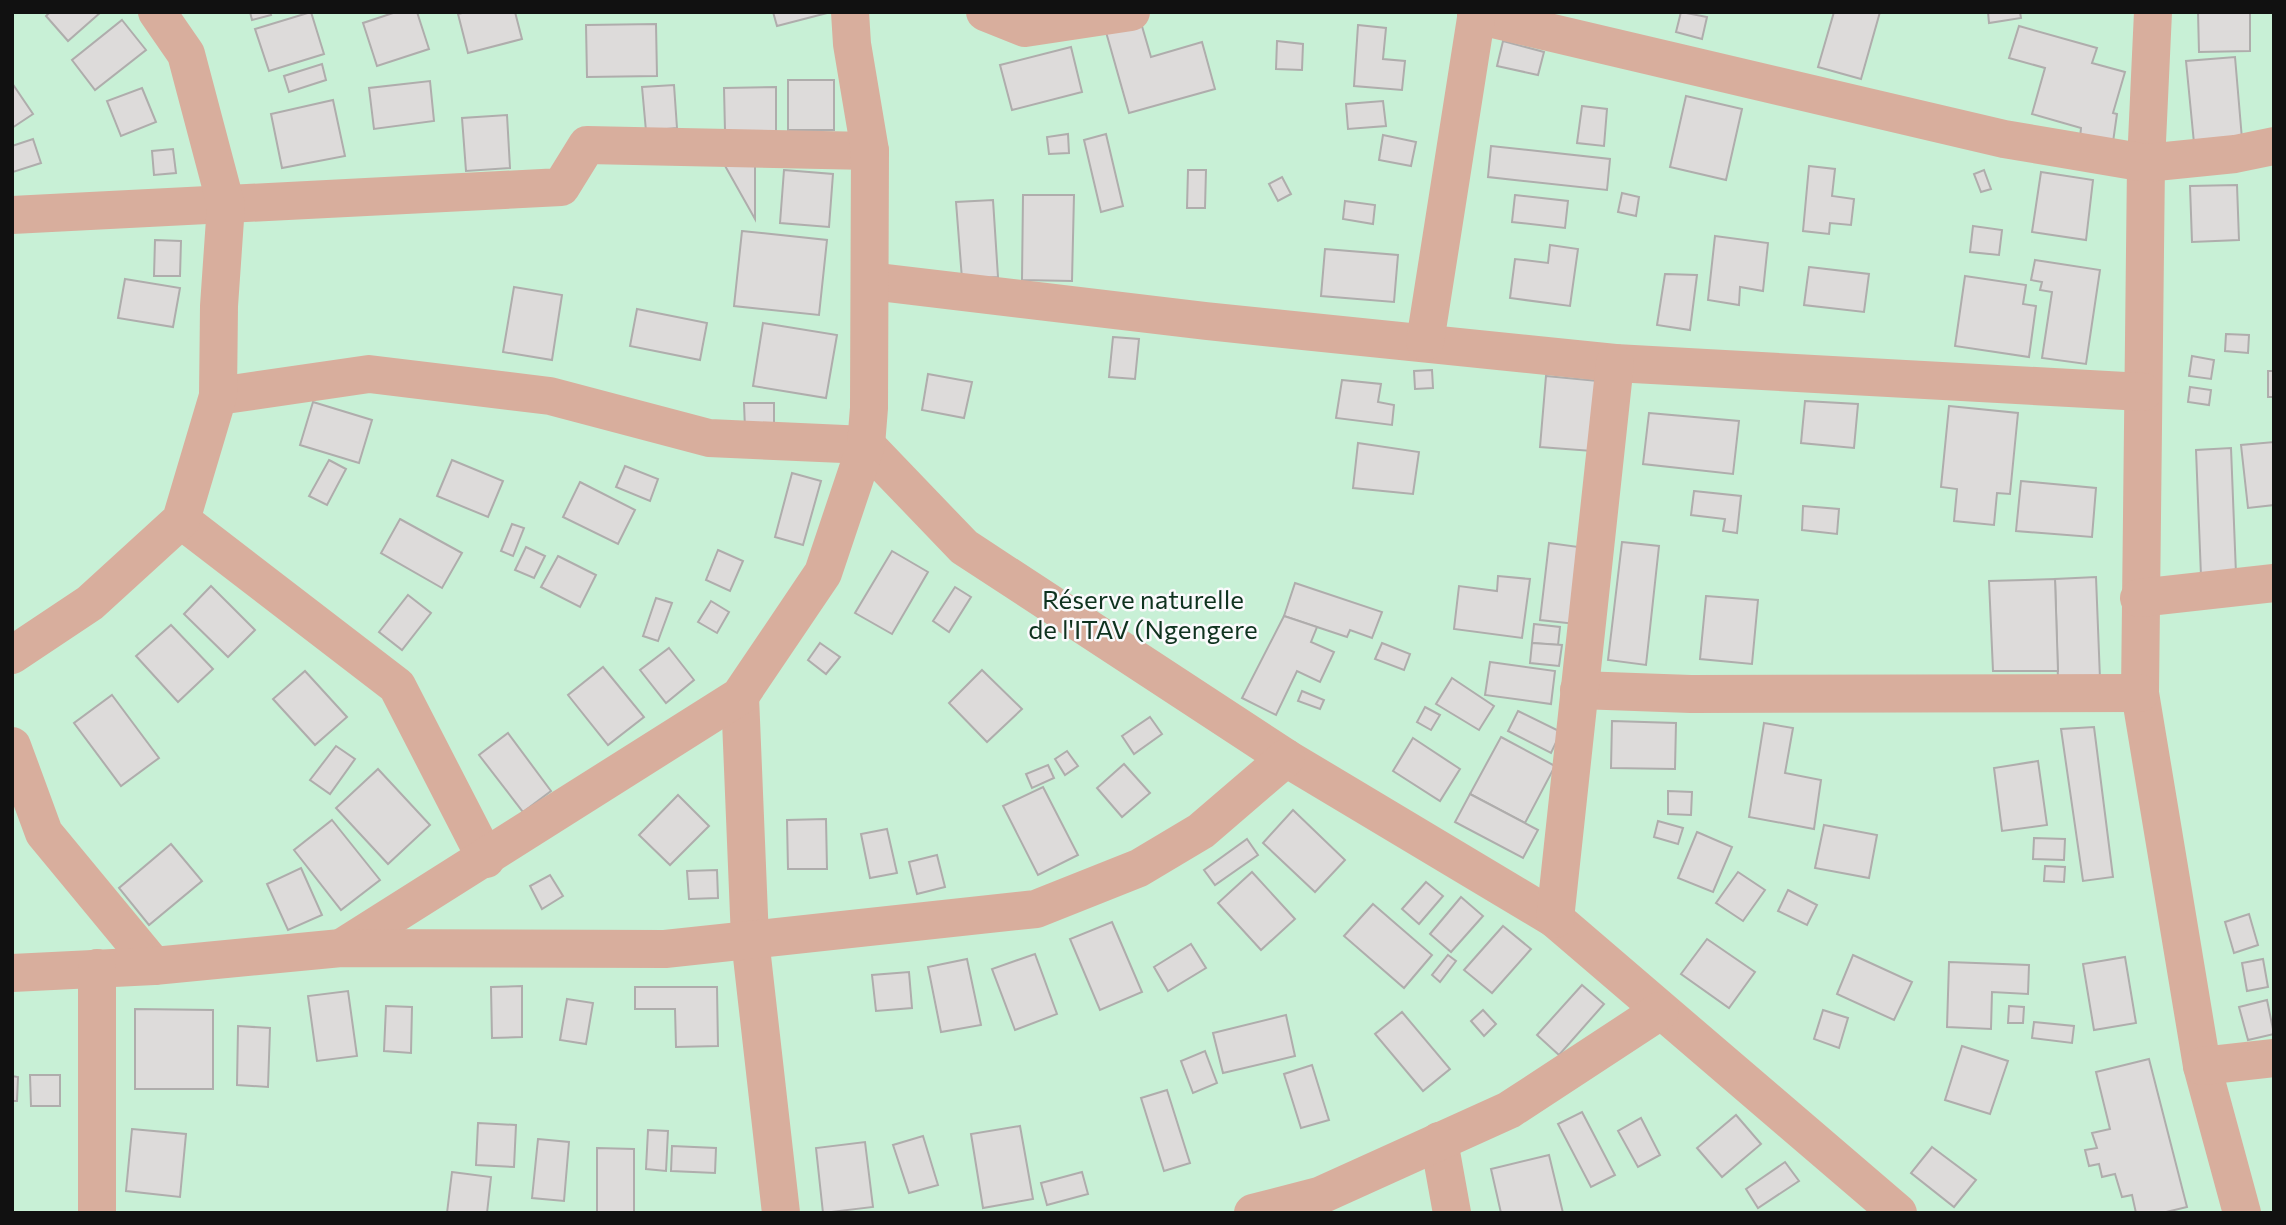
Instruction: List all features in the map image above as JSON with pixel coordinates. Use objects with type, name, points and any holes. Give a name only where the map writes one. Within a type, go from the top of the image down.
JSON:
[{"type":"street","points":[[12,655],[90,603],[181,520],[218,396],[219,306],[226,205],[186,54],[157,12]]},
{"type":"street","points":[[341,948],[486,859],[740,696],[823,573],[866,445],[870,151],[852,44],[850,12]]},
{"type":"street","points":[[985,12],[1025,28],[1131,12]]},
{"type":"street","points":[[2153,12],[2146,163],[2138,598],[2140,693],[2202,1066],[2242,1213]]},
{"type":"street","points":[[1425,342],[1476,14],[2004,139],[2146,163],[2235,154],[2274,145]]},
{"type":"street","points":[[12,215],[561,187],[587,145],[870,151]]},
{"type":"street","points":[[870,281],[1206,321],[1615,363],[2143,392]]},
{"type":"street","points":[[1555,919],[1615,363]]},
{"type":"street","points":[[218,396],[369,374],[550,396],[709,438],[866,445],[964,547],[1286,758],[1555,919],[1898,1213]]},
{"type":"street","points":[[181,520],[397,686],[486,859]]},
{"type":"street","points":[[2138,598],[2274,583]]},
{"type":"street","points":[[1579,690],[1690,694],[2140,693]]},
{"type":"street","points":[[740,696],[750,939],[781,1213]]},
{"type":"street","points":[[12,746],[44,833],[153,966]]},
{"type":"street","points":[[12,973],[153,966],[341,948],[665,949],[1036,909],[1139,868],[1202,831],[1286,758]]},
{"type":"street","points":[[97,968],[97,1213]]},
{"type":"street","points":[[1253,1213],[1319,1196],[1509,1110],[1660,1011]]},
{"type":"street","points":[[2202,1066],[2274,1058]]},
{"type":"street","points":[[1439,1141],[1452,1213]]},
{"type":"green space","name":"Réserve naturelle de l'ITAV (Ngengere","points":[[12,12],[2274,12],[2274,1213],[12,1213]]},
{"type":"building","points":[[50,12],[101,12],[68,41],[46,16]]},
{"type":"building","points":[[250,12],[270,12],[271,15],[252,20]]},
{"type":"building","points":[[311,12],[324,54],[269,71],[255,29]]},
{"type":"building","points":[[396,12],[417,12],[429,49],[377,66],[363,23]]},
{"type":"building","points":[[515,12],[522,39],[468,53],[458,14]]},
{"type":"building","points":[[773,12],[831,12],[777,26]]},
{"type":"building","points":[[1681,12],[1707,17],[1702,39],[1676,32]]},
{"type":"building","points":[[1834,12],[1880,12],[1861,79],[1818,67]]},
{"type":"building","points":[[1988,12],[2020,12],[2021,18],[1989,23]]},
{"type":"building","points":[[2198,12],[2250,12],[2250,51],[2199,52]]},
{"type":"building","points":[[1139,16],[1151,57],[1202,42],[1215,89],[1129,113],[1104,25]]},
{"type":"building","points":[[122,20],[146,50],[95,90],[72,60]]},
{"type":"building","points":[[656,24],[657,76],[587,77],[586,25]]},
{"type":"building","points":[[1358,25],[1386,28],[1383,59],[1405,61],[1402,90],[1354,86]]},
{"type":"building","points":[[2019,26],[2097,48],[2092,63],[2125,72],[2113,113],[2117,114],[2113,142],[2080,138],[2081,128],[2032,114],[2045,68],[2009,58]]},
{"type":"building","points":[[1277,41],[1303,44],[1302,70],[1276,69]]},
{"type":"building","points":[[1503,41],[1544,52],[1538,75],[1497,66]]},
{"type":"building","points":[[1071,47],[1082,92],[1012,110],[1000,65]]},
{"type":"building","points":[[2235,57],[2242,139],[2194,143],[2186,61]]},
{"type":"building","points":[[322,64],[326,80],[289,92],[284,76]]},
{"type":"building","points":[[788,80],[834,80],[834,130],[788,130]]},
{"type":"building","points":[[430,81],[434,121],[374,129],[369,88]]},
{"type":"building","points":[[12,83],[33,114],[12,128]]},
{"type":"building","points":[[674,85],[677,128],[646,131],[642,87]]},
{"type":"building","points":[[776,87],[776,131],[725,131],[724,88]]},
{"type":"building","points":[[142,88],[156,122],[121,136],[107,101]]},
{"type":"building","points":[[1686,96],[1742,109],[1726,180],[1670,167]]},
{"type":"building","points":[[333,100],[345,156],[282,168],[271,114]]},
{"type":"building","points":[[1383,101],[1386,126],[1348,129],[1346,104]]},
{"type":"building","points":[[1582,106],[1607,109],[1604,146],[1577,143]]},
{"type":"building","points":[[507,115],[510,168],[466,171],[462,118]]},
{"type":"building","points":[[1068,134],[1069,153],[1049,154],[1047,137]]},
{"type":"building","points":[[1106,134],[1123,206],[1101,212],[1084,140]]},
{"type":"building","points":[[1383,135],[1416,142],[1411,166],[1379,160]]},
{"type":"building","points":[[33,139],[41,163],[13,172],[12,146]]},
{"type":"building","points":[[1491,146],[1610,159],[1607,190],[1488,177]]},
{"type":"building","points":[[173,149],[176,173],[154,175],[152,151]]},
{"type":"building","points":[[724,164],[755,164],[755,219]]},
{"type":"building","points":[[1809,166],[1835,169],[1832,196],[1854,199],[1851,225],[1830,223],[1829,234],[1803,231]]},
{"type":"building","points":[[784,170],[833,174],[829,227],[780,223]]},
{"type":"building","points":[[1188,170],[1206,170],[1205,208],[1187,208]]},
{"type":"building","points":[[1984,170],[1991,189],[1981,192],[1974,174]]},
{"type":"building","points":[[2041,172],[2093,180],[2086,240],[2032,232]]},
{"type":"building","points":[[1282,177],[1291,194],[1278,201],[1269,184]]},
{"type":"building","points":[[2237,185],[2239,240],[2192,242],[2190,186]]},
{"type":"building","points":[[1622,193],[1639,197],[1636,216],[1618,212]]},
{"type":"building","points":[[1023,195],[1074,195],[1072,281],[1022,280]]},
{"type":"building","points":[[1515,195],[1568,201],[1565,228],[1512,222]]},
{"type":"building","points":[[993,200],[998,277],[962,279],[956,202]]},
{"type":"building","points":[[1345,201],[1375,205],[1373,224],[1343,219]]},
{"type":"building","points":[[1973,226],[2002,230],[1999,255],[1970,252]]},
{"type":"building","points":[[742,231],[827,240],[819,315],[734,306]]},
{"type":"building","points":[[1715,236],[1768,243],[1763,291],[1740,287],[1739,305],[1708,300]]},
{"type":"building","points":[[155,240],[181,241],[180,276],[154,276]]},
{"type":"building","points":[[1550,245],[1578,249],[1570,306],[1510,298],[1515,259],[1548,263]]},
{"type":"building","points":[[1325,249],[1398,255],[1394,302],[1321,296]]},
{"type":"building","points":[[2035,260],[2100,270],[2086,364],[2042,358],[2052,292],[2040,290],[2042,282],[2031,280]]},
{"type":"building","points":[[1809,267],[1869,274],[1864,312],[1804,305]]},
{"type":"building","points":[[1665,274],[1697,275],[1690,330],[1657,325]]},
{"type":"building","points":[[1965,276],[2026,285],[2023,304],[2036,306],[2029,357],[1955,346]]},
{"type":"building","points":[[125,279],[180,288],[173,327],[118,318]]},
{"type":"building","points":[[514,287],[562,295],[552,360],[503,352]]},
{"type":"building","points":[[637,309],[707,323],[700,360],[630,346]]},
{"type":"building","points":[[763,323],[837,335],[826,398],[753,386]]},
{"type":"building","points":[[2226,334],[2249,335],[2248,353],[2225,351]]},
{"type":"building","points":[[1113,337],[1139,339],[1135,379],[1109,377]]},
{"type":"building","points":[[2192,356],[2214,360],[2211,379],[2189,376]]},
{"type":"building","points":[[1432,370],[1433,388],[1415,389],[1414,371]]},
{"type":"building","points":[[2268,371],[2274,371],[2274,397],[2268,397]]},
{"type":"building","points":[[928,374],[972,382],[964,418],[922,410]]},
{"type":"building","points":[[1546,376],[1598,381],[1592,451],[1540,447]]},
{"type":"building","points":[[1342,380],[1381,384],[1378,402],[1394,405],[1392,425],[1336,418]]},
{"type":"building","points":[[2190,387],[2211,390],[2209,405],[2188,402]]},
{"type":"building","points":[[1805,401],[1858,404],[1854,448],[1801,443]]},
{"type":"building","points":[[313,402],[372,420],[359,463],[300,445]]},
{"type":"building","points":[[744,403],[774,403],[774,430],[745,429]]},
{"type":"building","points":[[1949,406],[2018,413],[2010,494],[1997,493],[1994,525],[1954,521],[1957,489],[1941,487]]},
{"type":"building","points":[[1649,413],[1739,421],[1733,474],[1643,464]]},
{"type":"building","points":[[2274,442],[2274,505],[2248,508],[2241,445]]},
{"type":"building","points":[[1358,443],[1419,452],[1413,494],[1353,488]]},
{"type":"building","points":[[2231,448],[2236,574],[2201,576],[2196,450]]},
{"type":"building","points":[[329,460],[346,469],[327,505],[309,496]]},
{"type":"building","points":[[452,460],[503,481],[488,517],[437,496]]},
{"type":"building","points":[[625,466],[658,479],[650,501],[616,487]]},
{"type":"building","points":[[792,473],[821,481],[803,545],[775,537]]},
{"type":"building","points":[[2021,481],[2096,488],[2092,537],[2016,531]]},
{"type":"building","points":[[580,482],[635,510],[618,544],[563,517]]},
{"type":"building","points":[[1694,491],[1741,496],[1737,533],[1723,531],[1725,519],[1691,515]]},
{"type":"building","points":[[1803,506],[1839,509],[1837,534],[1802,530]]},
{"type":"building","points":[[400,519],[462,553],[442,588],[381,553]]},
{"type":"building","points":[[512,524],[524,528],[513,556],[501,551]]},
{"type":"building","points":[[1622,542],[1659,546],[1646,665],[1608,660]]},
{"type":"building","points":[[1549,543],[1586,548],[1576,624],[1540,620]]},
{"type":"building","points":[[526,547],[545,556],[534,578],[515,570]]},
{"type":"building","points":[[718,550],[743,561],[730,591],[706,580]]},
{"type":"building","points":[[892,551],[928,572],[892,634],[855,613]]},
{"type":"building","points":[[558,556],[596,575],[580,607],[541,587]]},
{"type":"building","points":[[1498,576],[1530,579],[1522,638],[1454,629],[1459,586],[1497,591]]},
{"type":"building","points":[[2096,577],[2100,679],[2058,680],[2055,579]]},
{"type":"building","points":[[2055,579],[2058,671],[1993,671],[1989,581]]},
{"type":"building","points":[[1295,583],[1382,612],[1372,638],[1350,630],[1347,637],[1284,616]]},
{"type":"building","points":[[211,586],[255,630],[228,657],[184,614]]},
{"type":"building","points":[[955,587],[971,597],[949,632],[933,621]]},
{"type":"building","points":[[408,595],[431,613],[402,650],[379,632]]},
{"type":"building","points":[[1706,596],[1758,600],[1752,664],[1700,659]]},
{"type":"building","points":[[656,598],[672,603],[658,641],[643,636]]},
{"type":"building","points":[[711,601],[729,612],[717,633],[698,622]]},
{"type":"building","points":[[1284,616],[1317,627],[1311,642],[1334,652],[1320,682],[1297,671],[1276,715],[1242,698]]},
{"type":"building","points":[[1534,624],[1560,627],[1558,645],[1532,643]]},
{"type":"building","points":[[171,625],[213,669],[178,702],[136,656]]},
{"type":"building","points":[[820,643],[840,657],[826,674],[808,660]]},
{"type":"building","points":[[1382,643],[1410,654],[1404,670],[1375,659]]},
{"type":"building","points":[[1532,643],[1562,645],[1559,666],[1530,663]]},
{"type":"building","points":[[669,648],[694,680],[666,703],[640,670]]},
{"type":"building","points":[[1490,662],[1555,671],[1551,704],[1485,695]]},
{"type":"building","points":[[603,667],[644,717],[608,745],[568,695]]},
{"type":"building","points":[[982,670],[1022,709],[987,742],[949,703]]},
{"type":"building","points":[[305,671],[347,717],[315,745],[273,699]]},
{"type":"building","points":[[1452,678],[1494,706],[1479,730],[1436,704]]},
{"type":"building","points":[[1302,691],[1324,700],[1320,709],[1298,701]]},
{"type":"building","points":[[112,695],[159,758],[121,786],[74,723]]},
{"type":"building","points":[[1425,707],[1440,715],[1431,730],[1417,722]]},
{"type":"building","points":[[1518,711],[1561,732],[1551,753],[1508,731]]},
{"type":"building","points":[[1150,717],[1162,734],[1134,754],[1122,736]]},
{"type":"building","points":[[1612,721],[1676,723],[1675,769],[1611,768]]},
{"type":"building","points":[[1764,723],[1793,728],[1785,773],[1821,780],[1814,829],[1749,817]]},
{"type":"building","points":[[2094,727],[2113,877],[2083,881],[2061,729]]},
{"type":"building","points":[[508,733],[551,791],[523,812],[479,755]]},
{"type":"building","points":[[1501,737],[1555,766],[1525,823],[1470,794]]},
{"type":"building","points":[[1413,738],[1460,769],[1440,801],[1393,771]]},
{"type":"building","points":[[336,746],[355,759],[330,794],[310,780]]},
{"type":"building","points":[[1067,751],[1078,766],[1065,775],[1055,759]]},
{"type":"building","points":[[2038,761],[2047,825],[2002,831],[1994,768]]},
{"type":"building","points":[[1124,764],[1150,793],[1122,817],[1097,788]]},
{"type":"building","points":[[1048,765],[1054,778],[1032,788],[1026,774]]},
{"type":"building","points":[[378,769],[430,825],[388,864],[336,808]]},
{"type":"building","points":[[1043,787],[1078,855],[1038,875],[1003,806]]},
{"type":"building","points":[[1668,791],[1692,792],[1691,815],[1668,814]]},
{"type":"building","points":[[1470,794],[1538,830],[1523,858],[1455,822]]},
{"type":"building","points":[[678,795],[709,826],[670,865],[639,835]]},
{"type":"building","points":[[1293,810],[1345,860],[1315,892],[1263,843]]},
{"type":"building","points":[[826,819],[827,869],[788,869],[787,820]]},
{"type":"building","points":[[332,820],[380,880],[341,910],[294,850]]},
{"type":"building","points":[[1658,821],[1683,828],[1678,844],[1654,837]]},
{"type":"building","points":[[1824,825],[1877,835],[1869,878],[1815,868]]},
{"type":"building","points":[[887,829],[897,873],[870,878],[861,834]]},
{"type":"building","points":[[1697,832],[1732,847],[1713,892],[1678,878]]},
{"type":"building","points":[[2034,838],[2065,839],[2064,860],[2033,859]]},
{"type":"building","points":[[1247,839],[1258,855],[1215,885],[1204,870]]},
{"type":"building","points":[[171,844],[202,881],[149,925],[119,888]]},
{"type":"building","points":[[937,855],[945,887],[917,894],[909,862]]},
{"type":"building","points":[[2045,866],[2065,867],[2064,882],[2044,881]]},
{"type":"building","points":[[301,868],[322,915],[288,930],[267,884]]},
{"type":"building","points":[[717,870],[718,898],[689,899],[687,871]]},
{"type":"building","points":[[1252,872],[1295,919],[1261,950],[1218,903]]},
{"type":"building","points":[[1738,872],[1765,890],[1743,921],[1716,903]]},
{"type":"building","points":[[550,875],[563,896],[542,909],[530,886]]},
{"type":"building","points":[[1426,882],[1443,896],[1419,924],[1402,909]]},
{"type":"building","points":[[1788,890],[1817,905],[1807,925],[1778,911]]},
{"type":"building","points":[[1461,897],[1483,916],[1451,952],[1430,934]]},
{"type":"building","points":[[1373,904],[1432,955],[1404,988],[1344,936]]},
{"type":"building","points":[[2249,914],[2258,945],[2234,953],[2225,922]]},
{"type":"building","points":[[1112,922],[1142,992],[1100,1010],[1070,939]]},
{"type":"building","points":[[1503,926],[1531,949],[1492,993],[1464,970]]},
{"type":"building","points":[[1707,939],[1755,972],[1729,1008],[1681,974]]},
{"type":"building","points":[[1191,944],[1206,968],[1168,991],[1154,967]]},
{"type":"building","points":[[1035,954],[1057,1014],[1015,1030],[992,969]]},
{"type":"building","points":[[1448,955],[1456,961],[1440,982],[1432,975]]},
{"type":"building","points":[[1853,955],[1912,982],[1894,1020],[1837,994]]},
{"type":"building","points":[[2125,957],[2136,1023],[2094,1030],[2083,964]]},
{"type":"building","points":[[967,959],[981,1025],[941,1032],[928,967]]},
{"type":"building","points":[[2263,959],[2268,987],[2247,991],[2242,963]]},
{"type":"building","points":[[1949,962],[2029,965],[2028,994],[1992,992],[1991,1029],[1947,1027]]},
{"type":"building","points":[[909,972],[912,1008],[876,1011],[872,975]]},
{"type":"building","points":[[1582,985],[1604,1004],[1559,1055],[1537,1035]]},
{"type":"building","points":[[522,986],[522,1037],[492,1038],[491,987]]},
{"type":"building","points":[[635,987],[717,987],[718,1046],[676,1047],[675,1009],[635,1009]]},
{"type":"building","points":[[348,991],[357,1056],[317,1061],[308,996]]},
{"type":"building","points":[[567,999],[593,1003],[586,1044],[560,1040]]},
{"type":"building","points":[[2267,1000],[2274,1034],[2248,1040],[2239,1007]]},
{"type":"building","points":[[386,1006],[412,1007],[411,1053],[384,1051]]},
{"type":"building","points":[[2009,1006],[2024,1007],[2023,1023],[2008,1023]]},
{"type":"building","points":[[135,1009],[213,1010],[213,1089],[135,1089]]},
{"type":"building","points":[[1483,1010],[1496,1024],[1484,1036],[1471,1021]]},
{"type":"building","points":[[1823,1010],[1848,1018],[1839,1048],[1814,1039]]},
{"type":"building","points":[[1402,1012],[1450,1069],[1423,1091],[1375,1034]]},
{"type":"building","points":[[1286,1015],[1295,1056],[1223,1073],[1213,1033]]},
{"type":"building","points":[[2034,1022],[2074,1026],[2072,1043],[2032,1038]]},
{"type":"building","points":[[238,1026],[270,1028],[268,1087],[237,1085]]},
{"type":"building","points":[[1962,1046],[2008,1061],[1990,1114],[1945,1100]]},
{"type":"building","points":[[1205,1051],[1217,1083],[1193,1093],[1181,1061]]},
{"type":"building","points":[[2149,1059],[2187,1207],[2162,1213],[2136,1213],[2132,1195],[2122,1197],[2115,1174],[2102,1177],[2099,1164],[2089,1166],[2085,1150],[2097,1148],[2092,1133],[2110,1129],[2096,1072]]},
{"type":"building","points":[[1312,1065],[1329,1120],[1301,1128],[1284,1074]]},
{"type":"building","points":[[30,1075],[60,1075],[60,1106],[31,1106]]},
{"type":"building","points":[[12,1076],[18,1077],[17,1101],[12,1101]]},
{"type":"building","points":[[1167,1090],[1190,1163],[1164,1171],[1141,1098]]},
{"type":"building","points":[[1582,1112],[1615,1175],[1591,1187],[1558,1124]]},
{"type":"building","points":[[1736,1115],[1761,1144],[1722,1177],[1697,1148]]},
{"type":"building","points":[[1641,1118],[1660,1155],[1638,1167],[1618,1131]]},
{"type":"building","points":[[478,1123],[516,1125],[514,1167],[476,1165]]},
{"type":"building","points":[[1020,1126],[1033,1199],[983,1208],[971,1134]]},
{"type":"building","points":[[132,1129],[186,1134],[180,1197],[126,1191]]},
{"type":"building","points":[[648,1130],[668,1131],[666,1171],[646,1169]]},
{"type":"building","points":[[923,1136],[938,1185],[909,1193],[893,1145]]},
{"type":"building","points":[[538,1139],[569,1142],[564,1201],[532,1198]]},
{"type":"building","points":[[865,1142],[873,1207],[823,1213],[816,1148]]},
{"type":"building","points":[[672,1146],[716,1148],[715,1173],[671,1171]]},
{"type":"building","points":[[1932,1147],[1976,1180],[1954,1207],[1911,1173]]},
{"type":"building","points":[[597,1148],[634,1149],[634,1213],[597,1213]]},
{"type":"building","points":[[1549,1155],[1563,1213],[1501,1213],[1491,1169]]},
{"type":"building","points":[[1785,1162],[1799,1181],[1758,1208],[1746,1189]]},
{"type":"building","points":[[452,1172],[491,1177],[487,1213],[447,1213]]},
{"type":"building","points":[[1082,1172],[1088,1194],[1047,1205],[1041,1183]]}]
